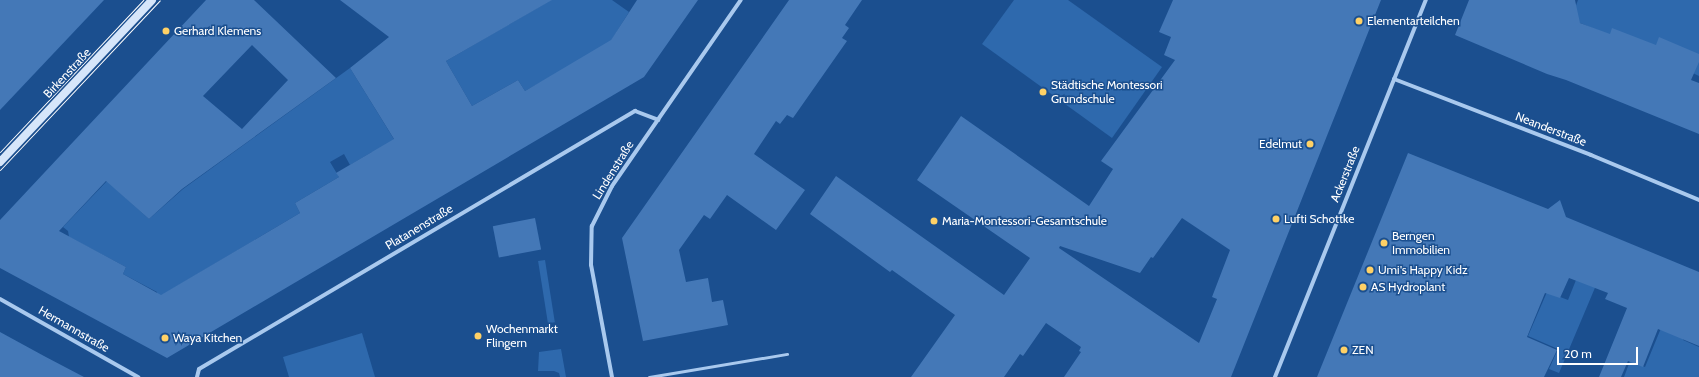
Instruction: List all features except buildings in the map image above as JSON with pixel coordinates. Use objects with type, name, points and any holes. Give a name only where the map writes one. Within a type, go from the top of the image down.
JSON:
[{"type":"street","name":"Birkenstraße","points":[[0,162],[152,0]]},
{"type":"street","name":"Lindenstraße","points":[[612,377],[591,266],[592,226],[612,186],[741,0]]},
{"type":"street","name":"Ackerstraße","points":[[1275,377],[1426,0]]},
{"type":"street","name":"Neanderstraße","points":[[1394,79],[1591,155],[1699,200]]},
{"type":"street","name":"Platanenstraße","points":[[197,377],[199,369],[635,111],[658,120]]},
{"type":"street","name":"Hermannstraße","points":[[0,299],[138,377]]},
{"type":"lane","points":[[649,377],[787,354]]},
{"type":"shaded area","points":[[551,0],[612,0],[629,12],[609,44],[525,91],[518,80],[472,106],[446,61]]},
{"type":"shaded area","points":[[1014,0],[1068,0],[1162,67],[1112,138],[982,44]]},
{"type":"shaded area","points":[[1578,0],[1699,0],[1699,76],[1653,54],[1571,19]]},
{"type":"shaded area","points":[[350,68],[400,149],[378,162],[372,152],[350,165],[344,154],[330,162],[339,177],[295,203],[300,213],[157,298],[157,292],[123,274],[126,267],[69,237],[68,231],[63,227],[107,181],[149,219],[183,189]]},
{"type":"shaded area","points":[[545,260],[555,322],[548,323],[538,261]]},
{"type":"shaded area","points":[[1578,275],[1597,283],[1559,373],[1549,369],[1558,349],[1528,336],[1547,292],[1568,300]]},
{"type":"shaded area","points":[[1666,316],[1689,326],[1683,340],[1699,347],[1699,377],[1624,377],[1630,361],[1645,367]]},
{"type":"shaded area","points":[[362,333],[375,377],[289,377],[283,357]]},
{"type":"shaded area","points":[[561,349],[566,377],[560,377],[559,373],[554,371],[538,371],[539,352]]},
{"type":"tram line","points":[[0,152],[143,0]]},
{"type":"tram line","points":[[0,170],[160,0]]},
{"type":"place","name":"Elementarteilchen","points":[[1359,21]]},
{"type":"place","name":"Gerhard Klemens","points":[[166,31]]},
{"type":"place","name":"Städtische Montessori Grundschule","points":[[1043,92]]},
{"type":"place","name":"Edelmut","points":[[1310,144]]},
{"type":"place","name":"Lufti Schottke","points":[[1276,219]]},
{"type":"place","name":"Maria-Montessori-Gesamtschule","points":[[934,221]]},
{"type":"place","name":"Berngen Immobilien","points":[[1384,243]]},
{"type":"place","name":"Umi's Happy Kidz","points":[[1370,270]]},
{"type":"place","name":"AS Hydroplant","points":[[1363,287]]},
{"type":"place","name":"Wochenmarkt Flingern","points":[[478,336]]},
{"type":"place","name":"Waya Kitchen","points":[[165,338]]},
{"type":"place","name":"ZEN","points":[[1344,350]]}]
